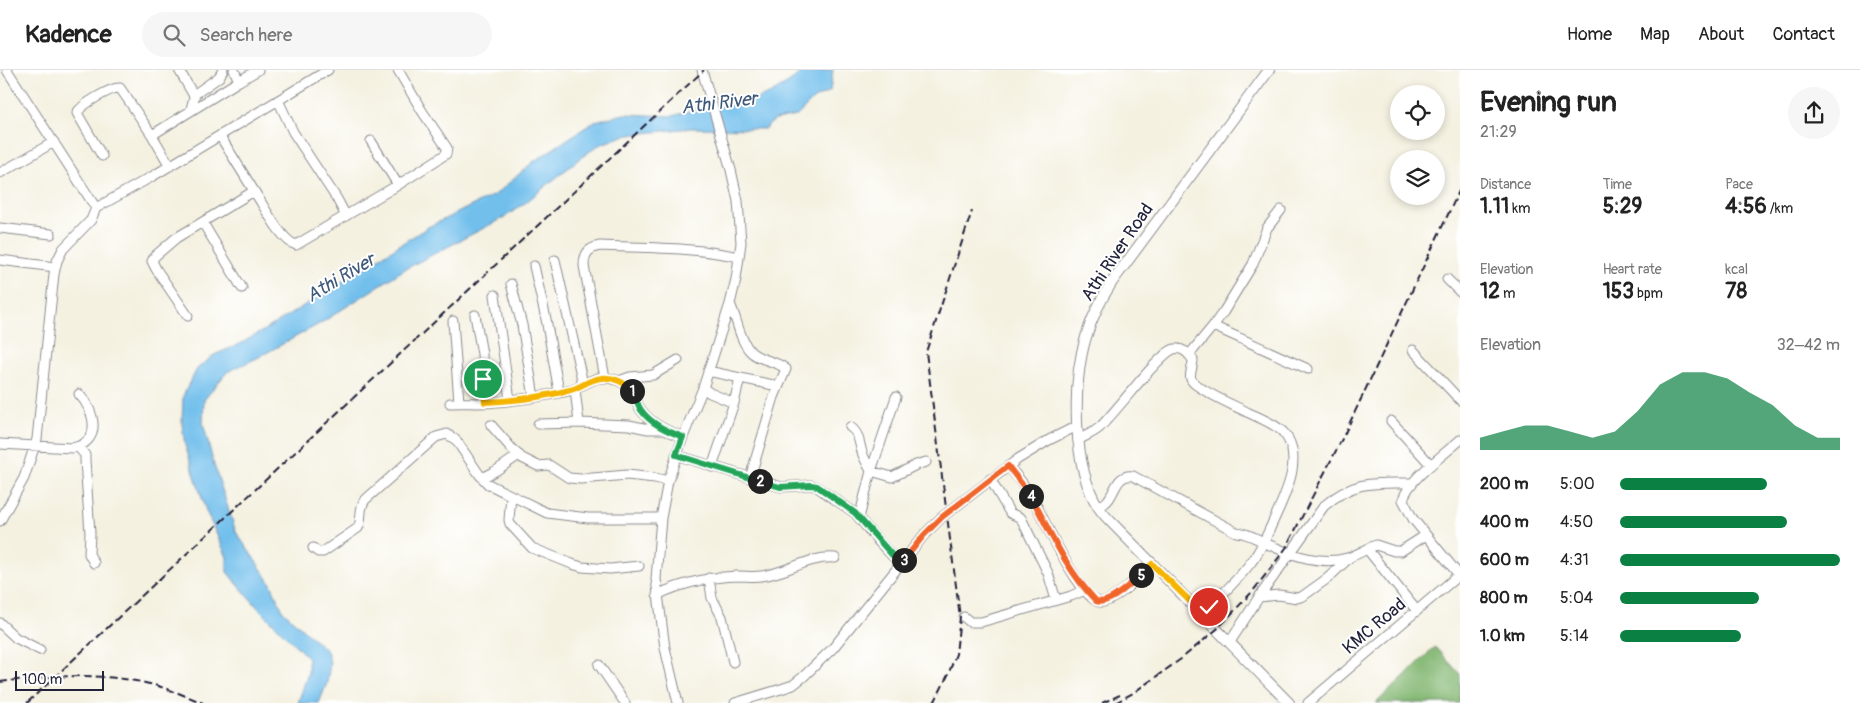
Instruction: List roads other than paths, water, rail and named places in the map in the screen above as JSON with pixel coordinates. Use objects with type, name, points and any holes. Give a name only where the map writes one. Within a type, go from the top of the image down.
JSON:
[{"type":"main road","name":"Athi River Road","points":[[1270,70],[1112,282],[1099,303],[1085,338],[1080,363],[1077,426],[1078,440],[1088,482],[1099,507],[1152,564],[1289,703]]},
{"type":"street","points":[[7,70],[96,208]]},
{"type":"street","points":[[179,70],[194,96]]},
{"type":"street","points":[[191,109],[194,96],[198,90],[219,77],[223,70]]},
{"type":"street","points":[[234,70],[239,80]]},
{"type":"street","points":[[152,135],[191,109],[258,70]]},
{"type":"street","points":[[0,522],[28,470],[37,438],[50,301],[56,267],[63,249],[91,220],[96,208],[170,166],[328,70]]},
{"type":"street","points":[[220,136],[280,232],[292,244],[299,243],[398,186],[448,151],[398,70]]},
{"type":"street","points":[[678,703],[665,648],[657,595],[656,580],[661,518],[668,481],[676,455],[702,388],[730,304],[736,279],[741,242],[738,202],[731,170],[702,70]]},
{"type":"street","points":[[102,156],[77,113],[82,107],[116,88],[124,91],[170,166]]},
{"type":"street","points":[[278,100],[298,139],[346,216]]},
{"type":"street","points":[[371,141],[398,186]]},
{"type":"street","points":[[0,173],[54,142]]},
{"type":"street","points":[[188,316],[152,261],[171,242],[254,191]]},
{"type":"street","points":[[1189,355],[1214,326],[1253,264],[1267,228],[1281,210]]},
{"type":"street","points":[[202,223],[242,288]]},
{"type":"street","points":[[0,228],[52,234]]},
{"type":"street","points":[[605,378],[584,266],[584,258],[589,250],[600,246],[676,249],[713,252],[739,257]]},
{"type":"street","points":[[0,260],[56,267]]},
{"type":"street","points":[[555,260],[579,387],[579,423]]},
{"type":"street","points":[[534,266],[559,392]]},
{"type":"street","points":[[1447,279],[1460,292]]},
{"type":"street","points":[[512,284],[523,330],[534,397]]},
{"type":"street","points":[[495,296],[510,400]]},
{"type":"street","points":[[730,304],[750,352],[786,369],[778,386],[750,478]]},
{"type":"street","points":[[475,315],[482,354],[485,402]]},
{"type":"street","points":[[454,321],[454,403],[534,397],[579,387],[592,379],[605,378],[619,381],[631,390],[641,410],[648,418],[664,429],[683,437]]},
{"type":"street","points":[[1214,326],[1308,369]]},
{"type":"street","points":[[1078,440],[1100,427],[1170,351],[1181,350],[1193,360],[1190,375],[1192,382],[1226,402],[1277,427],[1284,433],[1289,442],[1293,466],[1291,479],[1264,543],[1235,582],[1202,613]]},
{"type":"street","points":[[1413,350],[1460,400]]},
{"type":"street","points":[[619,381],[630,377],[653,375],[678,360]]},
{"type":"street","points":[[708,371],[778,386]]},
{"type":"street","points":[[712,467],[734,403],[740,378]]},
{"type":"street","points":[[702,388],[734,403]]},
{"type":"street","points":[[0,444],[78,447],[89,439],[93,427],[92,414],[79,394]]},
{"type":"street","points":[[859,518],[871,471],[896,396]]},
{"type":"street","points":[[1391,421],[1431,465]]},
{"type":"street","points":[[538,424],[579,423],[629,425],[648,429],[664,429]]},
{"type":"street","points":[[491,425],[519,455],[536,465],[550,465],[565,476],[573,479],[627,476],[668,481]]},
{"type":"street","points":[[735,703],[793,685],[803,677],[833,648],[934,524],[1008,466],[1049,440],[1077,426]]},
{"type":"street","points":[[850,427],[855,429],[858,435],[862,453],[871,471],[892,477],[926,462]]},
{"type":"street","points":[[313,548],[318,552],[323,552],[358,528],[361,523],[361,507],[365,500],[440,435],[447,434],[456,440],[482,478],[492,487],[538,510],[558,516],[588,518],[661,518]]},
{"type":"street","points":[[1459,575],[1409,514],[1404,503],[1405,493],[1411,483],[1460,440]]},
{"type":"street","points":[[78,447],[85,456],[90,533],[89,554],[94,563]]},
{"type":"street","points":[[482,478],[519,455]]},
{"type":"street","points":[[676,455],[780,487],[814,485],[837,499],[859,518],[876,540],[900,564]]},
{"type":"street","points":[[1008,466],[1032,498],[1061,554],[1085,590],[1096,601],[1104,602],[1141,576],[1152,564]]},
{"type":"street","points":[[1099,507],[1110,498],[1120,479],[1128,475],[1236,532],[1248,534],[1264,543],[1291,553],[1329,560],[1350,557],[1376,545],[1401,552],[1426,535]]},
{"type":"street","points":[[990,480],[1010,514],[1021,518],[1048,573],[1056,600]]},
{"type":"street","points":[[1230,642],[1259,597],[1324,506],[1336,496],[1362,484],[1411,483]]},
{"type":"street","points":[[511,496],[510,524],[532,548],[582,567],[610,569],[639,566]]},
{"type":"street","points":[[1367,549],[1417,611]]},
{"type":"street","points":[[657,595],[684,583],[709,578],[761,576],[824,557],[835,558]]},
{"type":"street","points":[[1259,597],[1280,596],[1297,598],[1303,596],[1328,578],[1350,557]]},
{"type":"street","name":"KMC Road","points":[[1308,703],[1459,575]]},
{"type":"street","points":[[709,578],[712,598],[722,617],[733,662]]},
{"type":"street","points":[[964,617],[970,622],[981,622],[1071,596],[1085,590]]},
{"type":"street","points":[[0,623],[16,638],[40,650]]},
{"type":"street","points":[[599,665],[625,703]]},
{"type":"water","points":[[802,70],[833,70],[830,91],[814,99],[797,116],[775,120],[764,129],[691,128],[623,136],[599,145],[505,217],[405,269],[321,323],[227,372],[204,400],[203,423],[214,465],[236,532],[270,582],[283,611],[327,651],[330,663],[327,683],[319,703],[298,703],[308,673],[308,658],[259,609],[227,572],[227,557],[206,511],[185,445],[182,424],[183,396],[197,369],[214,355],[240,344],[278,322],[428,227],[496,194],[533,162],[595,121],[624,114],[672,116],[704,107],[747,103],[771,93],[790,82]]},
{"type":"railway","points":[[27,703],[704,70]]},
{"type":"railway","points":[[1115,703],[1133,693],[1181,659],[1217,629],[1253,591],[1286,548],[1344,435],[1460,189]]},
{"type":"railway","points":[[934,703],[956,654],[960,617],[926,352],[972,211]]},
{"type":"railway","points":[[0,682],[63,676],[126,679],[147,683],[203,703]]},
{"type":"railway","points":[[1102,703],[1120,695]]},
{"type":"water label","name":"Athi River","points":[[719,102]]},
{"type":"water label","name":"Athi River","points":[[340,277]]}]
